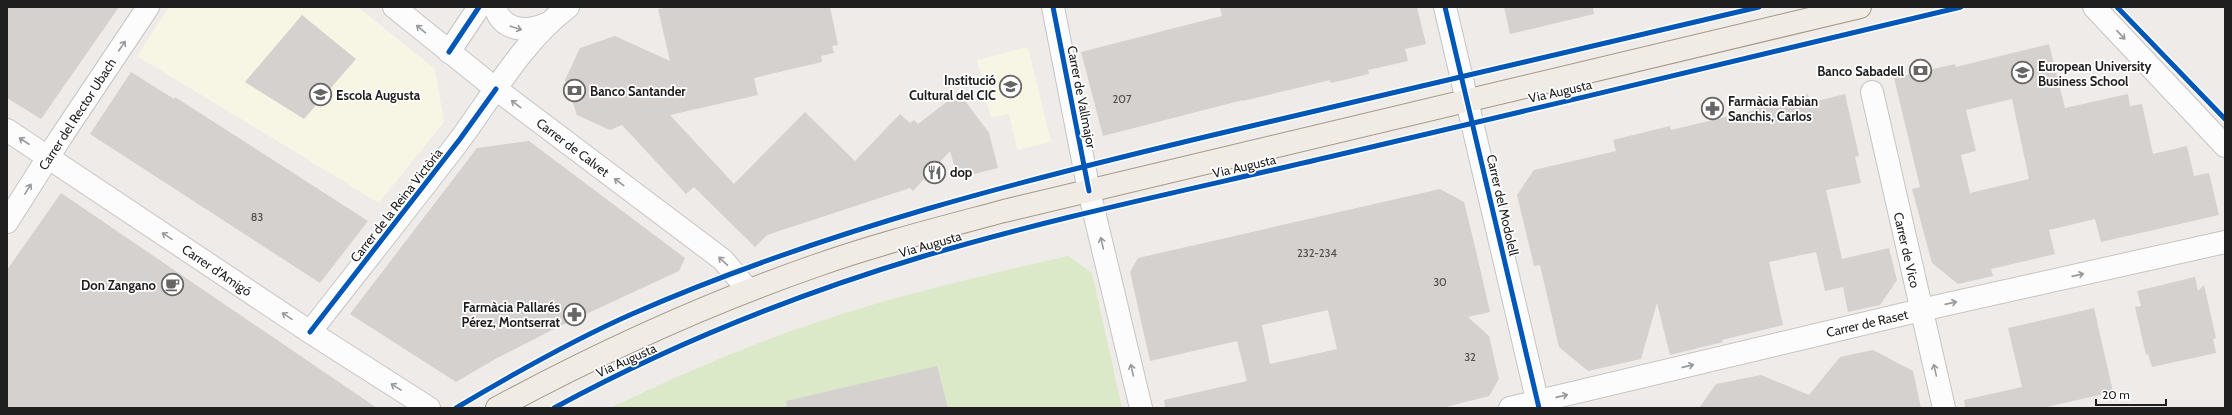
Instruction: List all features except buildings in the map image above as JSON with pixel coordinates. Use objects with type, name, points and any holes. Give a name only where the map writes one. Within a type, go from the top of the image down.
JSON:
[{"type":"main road","name":"Via Augusta","points":[[497,408],[643,335],[748,290],[817,265],[916,234],[1089,191],[1860,7]]},
{"type":"street","name":"Carrer del Rector Ubach","points":[[7,222],[148,7]]},
{"type":"street","name":"Carrer de Calvet","points":[[394,7],[448,52],[496,89],[723,260],[748,290]]},
{"type":"street","points":[[448,52],[480,7]]},
{"type":"street","name":"Carrer de la Reina Victòria","points":[[495,7],[500,18],[514,29],[527,30],[546,24]]},
{"type":"street","name":"Carrer de la Reina Victòria","points":[[310,332],[460,139],[546,24],[568,7]]},
{"type":"street","name":"Carrer de Vallmajor","points":[[1053,7],[1089,191],[1141,408]]},
{"type":"street","name":"Carrer del Modolell","points":[[1445,7],[1538,405]]},
{"type":"street","points":[[2094,7],[2224,144]]},
{"type":"street","name":"Carrer de Vico","points":[[1872,92],[1944,408]]},
{"type":"street","name":"Carrer d'Amigó","points":[[7,130],[310,332],[429,408]]},
{"type":"street","name":"Carrer de Raset","points":[[1510,408],[1538,405],[1921,310],[2225,242]]},
{"type":"shaded area","name":"Escola Augusta","points":[[169,7],[358,7],[435,69],[444,122],[379,203],[137,56]]},
{"type":"shaded area","name":"Institució Cultural del CIC","points":[[1028,47],[1051,142],[1017,150],[1009,114],[991,118],[977,60]]},
{"type":"green space","points":[[1068,256],[1092,273],[1122,408],[610,408],[722,358],[768,339],[825,319],[928,289]]},
{"type":"cycle path","points":[[449,52],[479,7]]},
{"type":"cycle path","points":[[1053,7],[1089,191]]},
{"type":"cycle path","points":[[1445,7],[1539,408]]},
{"type":"cycle path","points":[[456,408],[542,358],[632,314],[704,284],[852,232],[1002,188],[1154,149],[1759,7]]},
{"type":"cycle path","points":[[554,408],[643,363],[734,323],[827,288],[921,257],[1022,229],[1124,204],[1408,139],[1961,7]]},
{"type":"cycle path","points":[[2117,7],[2225,119]]},
{"type":"cycle path","points":[[310,332],[460,139],[496,89]]},
{"type":"place","name":"Banco Sabadell","points":[[1920,71]]},
{"type":"place","name":"European University Business School","points":[[2022,73]]},
{"type":"place","name":"Institució Cultural del CIC","points":[[1011,87]]},
{"type":"place","name":"Banco Santander","points":[[574,91]]},
{"type":"place","name":"Escola Augusta","points":[[321,95]]},
{"type":"place","name":"Farmàcia Fabian Sanchis, Carlos","points":[[1713,108]]},
{"type":"place","name":"dop","points":[[935,172]]},
{"type":"place","name":"Don Zangano","points":[[172,285]]},
{"type":"place","name":"Farmàcia Pallarés Pérez, Montserrat","points":[[575,314]]}]
